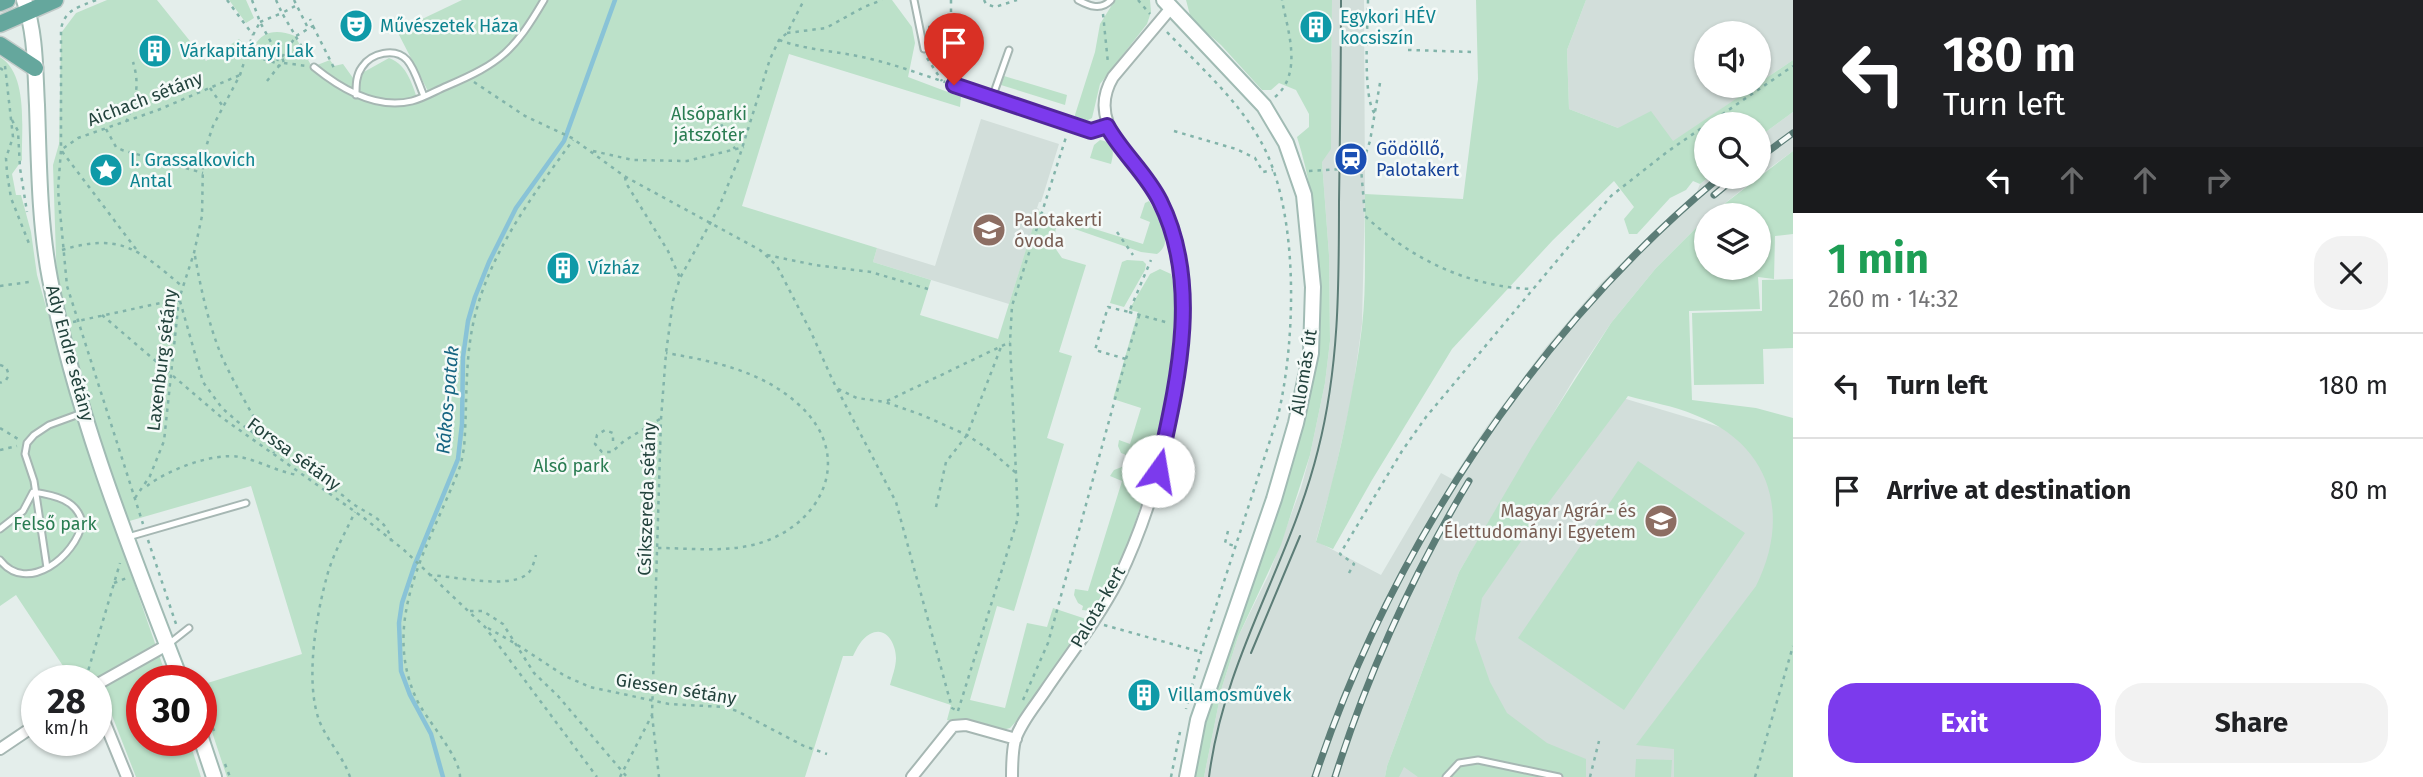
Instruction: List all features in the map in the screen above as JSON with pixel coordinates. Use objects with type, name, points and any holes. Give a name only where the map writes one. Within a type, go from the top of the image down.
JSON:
[{"type":"main road","points":[[0,3],[7,0]]},
{"type":"main road","points":[[0,24],[26,6],[55,0]]},
{"type":"main road","name":"Állomás út","points":[[1168,3],[1264,106],[1286,143],[1298,173],[1308,228],[1313,287],[1313,331],[1307,374],[1285,464],[1198,720],[1187,777]]},
{"type":"main road","name":"Ady Endre sétány","points":[[26,6],[35,68],[39,170],[49,277],[85,412],[127,537],[175,665]]},
{"type":"main road","points":[[0,46],[35,68]]},
{"type":"main road","points":[[207,756],[214,777]]},
{"type":"street","points":[[1107,126],[1103,101],[1107,88],[1114,75],[1158,23],[1168,3]]},
{"type":"street","name":"Palota-kert","points":[[1013,777],[1012,755],[1025,720],[1093,622],[1118,578],[1148,505],[1172,408],[1183,327],[1179,260],[1161,204],[1150,182],[1107,126]]},
{"type":"street","points":[[112,676],[167,645]]},
{"type":"street","points":[[912,777],[953,726],[966,725],[1016,739]]},
{"type":"street","points":[[0,749],[21,735]]},
{"type":"street","points":[[112,740],[127,777]]},
{"type":"lane","points":[[314,67],[356,95],[394,103],[414,101],[484,69],[511,51],[544,0]]},
{"type":"lane","points":[[914,0],[923,49]]},
{"type":"lane","points":[[1078,0],[1093,7],[1102,7],[1111,0]]},
{"type":"lane","points":[[992,98],[1009,50]]},
{"type":"lane","points":[[356,95],[356,82],[363,66],[383,53],[396,53],[409,62],[424,96]]},
{"type":"lane","points":[[956,86],[1091,131],[1107,126]]},
{"type":"lane","points":[[47,568],[33,492],[34,481],[25,454],[27,443],[49,425],[85,412]]},
{"type":"lane","points":[[0,529],[23,511],[33,492]]},
{"type":"lane","points":[[0,561],[18,574],[36,573],[64,558],[77,542],[82,523],[76,508],[53,495],[33,492]]},
{"type":"lane","points":[[127,537],[246,503]]},
{"type":"lane","points":[[167,645],[189,628]]},
{"type":"lane","points":[[1446,777],[1459,763],[1478,760],[1559,777]]},
{"type":"path","points":[[96,0],[69,11],[63,18],[61,29],[61,149],[58,190],[62,250],[67,286],[180,635]]},
{"type":"path","points":[[227,0],[253,35]]},
{"type":"path","points":[[252,0],[260,22],[284,63]]},
{"type":"path","points":[[276,0],[314,67]]},
{"type":"path","points":[[294,0],[308,29]]},
{"type":"path","points":[[779,40],[787,33],[804,0]]},
{"type":"path","points":[[787,33],[826,29],[882,0]]},
{"type":"path","points":[[779,40],[803,48],[872,59],[956,86],[960,62],[958,41],[951,28],[951,0]]},
{"type":"path","points":[[984,0],[986,4],[995,7],[1017,0]]},
{"type":"path","points":[[1138,0],[1233,100],[1261,142],[1273,170],[1284,209],[1287,237],[1291,337],[1285,385],[1278,416],[1201,652],[1185,715]]},
{"type":"path","points":[[1264,106],[1287,84],[1292,70],[1282,0]]},
{"type":"path","points":[[1368,0],[1369,95],[1370,108],[1376,116]]},
{"type":"path","points":[[260,22],[298,5]]},
{"type":"path","points":[[1102,7],[1106,55],[1114,75]]},
{"type":"path","points":[[310,19],[331,66],[340,76],[356,82]]},
{"type":"path","name":"Laxenburg sétány","points":[[135,498],[144,488],[164,441],[179,299],[194,253],[202,216],[207,144],[213,126],[240,75],[260,22]]},
{"type":"path","points":[[267,81],[296,36],[313,26]]},
{"type":"path","points":[[918,27],[951,28]]},
{"type":"path","name":"Csíkszereda sétány","points":[[620,777],[652,715],[662,419],[666,353],[673,301],[680,278],[711,223],[744,147],[763,78],[779,40]]},
{"type":"path","points":[[923,49],[929,64],[942,81]]},
{"type":"path","points":[[1408,50],[1474,52]]},
{"type":"path","points":[[247,54],[278,64],[314,67]]},
{"type":"path","points":[[126,122],[137,86],[133,62]]},
{"type":"path","points":[[1726,112],[1793,66]]},
{"type":"path","points":[[0,70],[6,72],[12,120],[13,136],[6,158],[11,198],[33,248],[33,238]]},
{"type":"path","name":"Aichach sétány","points":[[61,149],[78,138],[126,122],[240,75]]},
{"type":"path","points":[[466,78],[525,116],[573,138],[624,176],[767,255],[777,266],[896,502],[952,708],[958,711]]},
{"type":"path","points":[[1380,83],[1376,116],[1361,168],[1366,216],[1386,236],[1424,260],[1465,277],[1508,288],[1534,289]]},
{"type":"path","points":[[209,88],[224,108]]},
{"type":"path","points":[[717,117],[736,149]]},
{"type":"path","points":[[12,120],[18,131],[27,215]]},
{"type":"path","points":[[953,726],[1018,517],[1010,342],[1012,306],[1070,124]]},
{"type":"path","points":[[106,129],[116,147],[122,150],[204,173]]},
{"type":"path","points":[[1174,131],[1236,149],[1255,158],[1263,172],[1273,170]]},
{"type":"path","points":[[1349,573],[1354,564],[1340,554],[1402,451],[1462,373],[1611,196],[1694,134]]},
{"type":"path","points":[[460,777],[456,761],[415,695],[407,673],[402,652],[402,631],[407,602],[418,565],[461,464],[471,336],[482,291],[511,228],[573,138]]},
{"type":"path","points":[[590,150],[627,159],[652,161],[697,160],[744,147]]},
{"type":"path","points":[[61,149],[136,249],[183,287]]},
{"type":"path","points":[[1298,173],[1361,168]]},
{"type":"path","points":[[624,176],[674,262],[680,278]]},
{"type":"path","points":[[1117,232],[1133,255]]},
{"type":"path","points":[[62,250],[113,242],[136,249]]},
{"type":"path","points":[[194,253],[222,355],[274,454]]},
{"type":"path","points":[[767,255],[816,265],[864,270],[928,289]]},
{"type":"path","points":[[1129,312],[1151,261]]},
{"type":"path","points":[[0,286],[29,282]]},
{"type":"path","points":[[179,299],[186,315],[199,369],[209,393],[238,422],[345,497],[353,506],[383,523],[390,531],[391,541]]},
{"type":"path","name":"Forssa sétány","points":[[179,299],[102,314],[221,416],[404,550],[485,627]]},
{"type":"path","points":[[1126,359],[1095,350],[1108,307],[1183,327]]},
{"type":"path","points":[[1022,702],[1048,643],[1139,316]]},
{"type":"path","points":[[885,402],[1010,342]]},
{"type":"path","points":[[936,507],[946,462],[967,435],[1001,347]]},
{"type":"path","points":[[658,548],[728,549],[749,546],[777,536],[793,527],[812,509],[824,489],[828,471],[826,450],[818,430],[804,410],[789,397],[746,373],[703,359],[666,353]]},
{"type":"path","points":[[0,365],[6,367],[9,372],[6,380],[0,383]]},
{"type":"path","points":[[838,388],[863,400],[885,402],[922,415],[967,435],[1016,473]]},
{"type":"path","points":[[614,441],[613,433],[605,430],[597,435],[595,444],[600,451],[612,452],[624,441],[662,419]]},
{"type":"path","points":[[0,428],[27,443]]},
{"type":"path","points":[[0,456],[1,450],[27,443]]},
{"type":"path","points":[[144,488],[156,478],[177,469],[221,457],[238,456],[282,473],[301,476]]},
{"type":"path","points":[[350,777],[345,762],[320,721],[313,688],[312,654],[327,577],[336,550],[355,512]]},
{"type":"path","points":[[1228,531],[1226,543],[1235,546]]},
{"type":"path","points":[[429,575],[508,582],[526,575],[533,567],[536,555]]},
{"type":"path","points":[[90,665],[120,563]]},
{"type":"path","points":[[114,583],[131,577]]},
{"type":"path","points":[[470,611],[483,611],[503,624],[534,673],[558,696],[627,777]]},
{"type":"path","points":[[1093,622],[1201,652]]},
{"type":"path","points":[[485,627],[597,777]]},
{"type":"path","name":"Giessen sétány","points":[[485,627],[581,684],[669,704],[724,707],[737,711],[804,746],[827,754]]},
{"type":"path","points":[[1755,777],[1793,646]]},
{"type":"path","points":[[652,715],[659,777]]},
{"type":"path","points":[[1171,777],[1182,726]]},
{"type":"path","points":[[1590,777],[1598,741]]},
{"type":"shaded area","points":[[1332,0],[1364,0],[1365,194],[1362,324],[1352,396],[1316,541],[1381,575],[1441,473],[1452,479],[1487,426],[1546,347],[1600,284],[1696,194],[1698,189],[1743,189],[1725,203],[1694,203],[1694,230],[1656,268],[1611,323],[1575,377],[1459,572],[1385,777],[1204,777],[1222,687],[1238,637],[1269,574],[1301,488],[1325,383],[1330,341],[1329,255],[1322,162],[1332,54]]},
{"type":"shaded area","points":[[1586,0],[1793,0],[1793,60],[1771,75],[1771,21],[1694,21],[1694,98],[1737,98],[1717,112],[1694,112],[1694,128],[1673,142],[1618,128],[1569,109],[1567,50]]},
{"type":"shaded area","points":[[1793,112],[1793,151],[1771,167],[1771,128]]},
{"type":"shaded area","name":"Palotakerti óvoda","points":[[981,119],[1059,144],[1009,304],[873,262],[877,248],[935,266]]},
{"type":"shaded area","name":"Magyar Agrár- és Élettudományi Egyetem","points":[[1616,396],[1793,449],[1793,777],[1391,777],[1477,593]]},
{"type":"green space","name":"Alsó park","points":[[107,0],[157,0],[206,61],[239,39],[251,52],[259,40],[275,32],[295,36],[312,67],[330,60],[334,66],[343,64],[353,78],[389,58],[401,65],[405,71],[419,103],[431,97],[397,31],[462,0],[892,0],[912,27],[915,43],[908,77],[961,97],[960,107],[789,54],[742,206],[877,248],[873,262],[931,280],[920,315],[998,339],[1038,211],[1054,217],[1057,222],[1053,245],[1062,258],[1086,265],[1059,352],[1072,356],[1047,438],[1064,444],[1014,611],[997,606],[970,700],[1005,708],[1027,623],[1047,627],[1053,608],[1089,620],[1023,714],[1010,728],[999,731],[947,720],[951,705],[890,685],[896,661],[894,647],[885,634],[870,634],[864,638],[853,656],[843,656],[805,777],[227,777],[217,747],[217,680],[302,654],[251,486],[126,522],[87,413],[57,286],[53,165],[59,144],[61,33],[76,13]]},
{"type":"green space","points":[[229,0],[246,0],[254,18],[246,23]]},
{"type":"green space","points":[[1115,0],[1150,0],[1151,12],[1147,24],[1100,84],[1092,118],[1086,121],[1074,118],[1095,52],[1100,24]]},
{"type":"green space","points":[[1186,0],[1332,0],[1331,149],[1322,162],[1329,255],[1330,341],[1325,383],[1310,455],[1281,545],[1238,637],[1222,687],[1204,777],[1195,777],[1211,702],[1234,628],[1287,483],[1309,398],[1316,354],[1319,266],[1308,179],[1297,137],[1309,127],[1309,114],[1296,90],[1279,83],[1271,90],[1262,90],[1221,45],[1191,19]]},
{"type":"green space","points":[[1476,0],[1586,0],[1567,50],[1569,109],[1618,128],[1651,111],[1673,141],[1694,127],[1694,181],[1686,190],[1670,198],[1637,234],[1629,234],[1624,219],[1634,207],[1614,181],[1553,240],[1452,349],[1333,549],[1316,542],[1343,435],[1362,327],[1365,194],[1463,199],[1478,79]]},
{"type":"green space","name":"Felső park","points":[[0,57],[16,76],[22,104],[22,160],[12,174],[16,195],[21,195],[31,232],[37,275],[80,426],[162,665],[126,665],[126,751],[112,715],[112,665],[62,665],[16,595],[0,606]]},
{"type":"green space","points":[[1793,60],[1793,112],[1771,128],[1771,112],[1716,112],[1737,98],[1771,98],[1771,75]]},
{"type":"green space","points":[[1004,76],[1067,95],[1065,105],[1001,85]]},
{"type":"green space","points":[[1100,140],[1111,146],[1111,164],[1090,158],[1094,145]]},
{"type":"green space","points":[[1793,151],[1793,234],[1775,236],[1774,279],[1771,279],[1771,203],[1726,203],[1744,189],[1771,189],[1771,168]]},
{"type":"green space","points":[[1149,201],[1165,236],[1165,243],[1157,254],[1141,252],[1069,227],[1069,221],[1143,244],[1150,222],[1140,218],[1145,203]]},
{"type":"green space","points":[[1694,230],[1694,280],[1758,280],[1760,309],[1689,311],[1692,400],[1756,408],[1793,418],[1793,777],[1674,777],[1674,749],[1636,745],[1756,586],[1767,560],[1772,534],[1772,509],[1768,486],[1757,464],[1742,445],[1721,428],[1687,412],[1628,396],[1537,518],[1482,598],[1475,639],[1490,682],[1507,713],[1547,743],[1586,759],[1586,777],[1418,777],[1404,767],[1399,777],[1385,777],[1459,572],[1532,447],[1611,323],[1656,268]]},
{"type":"green space","points":[[1143,261],[1146,264],[1124,307],[1110,303],[1122,262]]},
{"type":"green space","points":[[1160,269],[1171,274],[1174,288],[1173,336],[1167,395],[1152,455],[1144,461],[1134,461],[1128,460],[1129,456],[1121,453],[1118,446],[1119,440],[1130,444],[1141,408],[1113,399],[1138,312],[1129,310],[1150,274]]},
{"type":"green space","points":[[1793,279],[1793,348],[1763,349],[1764,384],[1694,385],[1692,313],[1762,311],[1762,280]]},
{"type":"green space","points":[[1638,461],[1745,533],[1624,710],[1518,638]]},
{"type":"green space","points":[[1127,465],[1144,475],[1147,486],[1111,583],[1092,611],[1082,610],[1083,606],[1074,595],[1075,589],[1088,591],[1122,481],[1110,476],[1114,470]]},
{"type":"green space","name":"Felső park","points":[[128,756],[194,756],[201,777],[136,777]]},
{"type":"green space","points":[[1636,759],[1672,760],[1671,777],[1635,777]]},
{"type":"waterway","name":"Rákos-patak","points":[[443,777],[431,734],[410,695],[401,671],[399,623],[402,603],[458,459],[462,424],[463,357],[468,321],[475,297],[516,208],[564,141],[615,0]]},
{"type":"tram line","points":[[1209,777],[1228,692],[1306,492],[1325,419],[1334,358],[1338,296],[1341,0]]},
{"type":"tram line","points":[[1251,653],[1300,536]]},
{"type":"railway","points":[[1771,149],[1793,133]]},
{"type":"railway","points":[[1315,777],[1346,693],[1384,609],[1428,528],[1477,449],[1531,374],[1590,303],[1653,237],[1707,189]]},
{"type":"railway","points":[[1714,195],[1721,189]]},
{"type":"railway","points":[[1335,777],[1362,700],[1393,625],[1429,552],[1469,481]]},
{"type":"place","name":"Művészetek Háza","points":[[356,26]]},
{"type":"place","name":"Egykori HÉV kocsiszín","points":[[1316,27]]},
{"type":"place","name":"Várkapitányi Lak","points":[[155,51]]},
{"type":"place","name":"Gödöllő, Palotakert","points":[[1351,159]]},
{"type":"place","name":"I. Grassalkovich Antal","points":[[106,170]]},
{"type":"place","name":"Palotakerti óvoda","points":[[989,230]]},
{"type":"place","name":"Vízház","points":[[563,268]]},
{"type":"place","name":"Magyar Agrár- és Élettudományi Egyetem","points":[[1661,521]]},
{"type":"place","name":"Villamosművek","points":[[1144,695]]},
{"type":"route","points":[[954,85],[1091,131],[1107,126],[1150,182],[1161,204],[1179,260],[1183,303],[1183,327],[1172,408],[1158,471]]},
{"type":"park label","name":"Alsóparki játszótér","points":[[709,124]]}]
